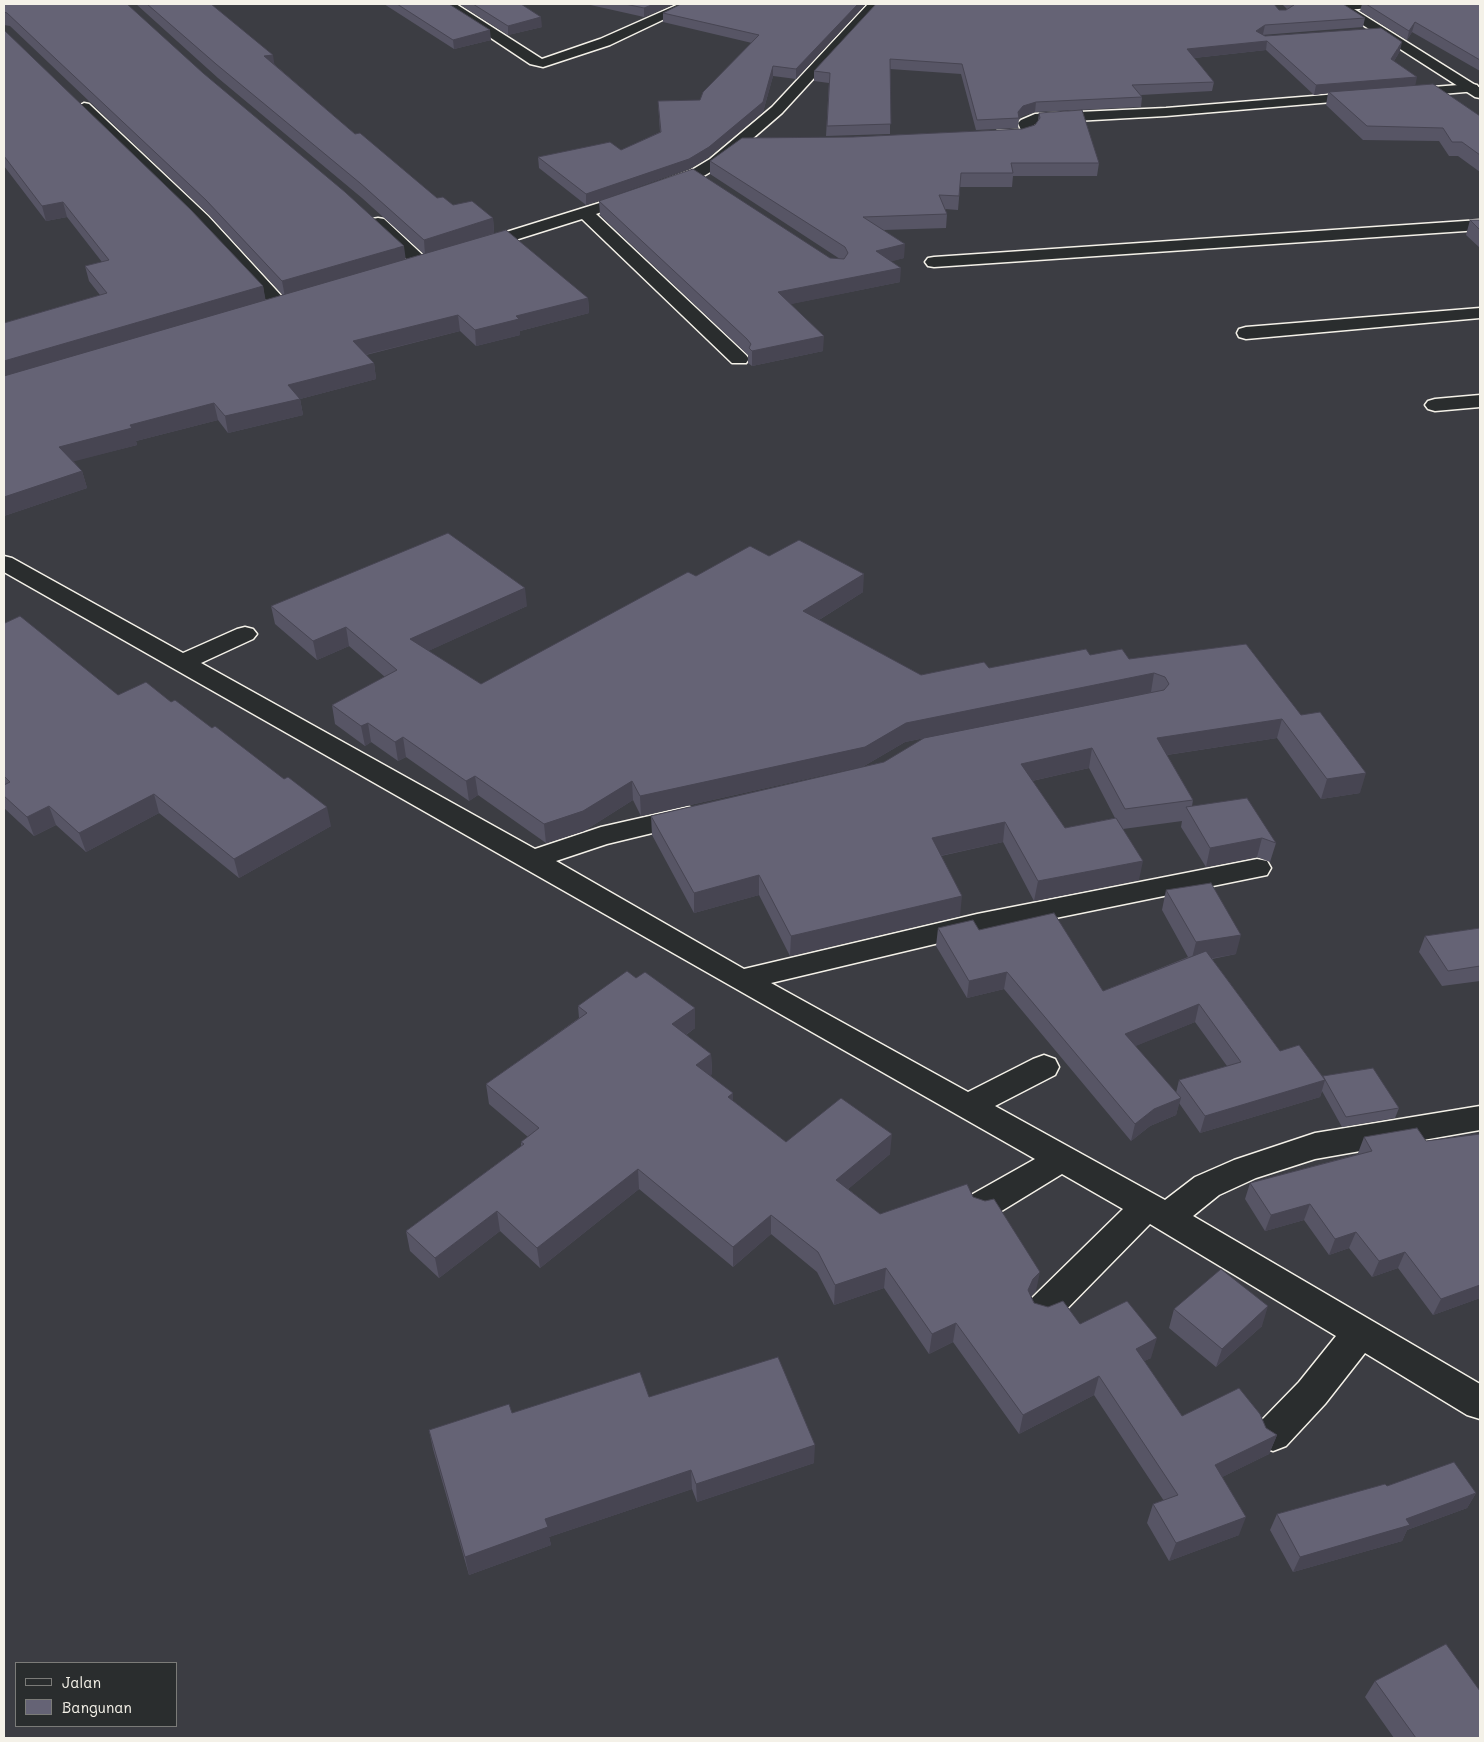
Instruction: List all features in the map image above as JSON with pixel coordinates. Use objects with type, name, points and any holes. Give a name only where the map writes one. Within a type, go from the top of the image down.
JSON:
[{"type":"street","points":[[447,4],[536,61],[543,63],[605,42],[689,4]]},
{"type":"street","points":[[458,252],[585,212],[696,174],[716,162],[778,110],[875,4]]},
{"type":"street","points":[[1340,5],[1374,4]]},
{"type":"street","points":[[1340,5],[1474,87]]},
{"type":"street","points":[[1358,34],[1383,32]]},
{"type":"street","points":[[1394,94],[1474,87]]},
{"type":"street","points":[[982,137],[1027,134],[1029,130],[1026,122],[1035,118],[1166,112],[1375,96]]},
{"type":"street","points":[[75,98],[202,220],[273,308],[299,300]]},
{"type":"street","points":[[738,144],[762,144]]},
{"type":"street","points":[[696,174],[712,184]]},
{"type":"street","points":[[585,212],[739,359]]},
{"type":"street","points":[[368,214],[422,264]]},
{"type":"street","points":[[934,262],[1480,225]]},
{"type":"street","points":[[402,270],[440,258]]},
{"type":"street","points":[[1246,332],[1480,313]]},
{"type":"street","points":[[1435,405],[1480,401]]},
{"type":"street","points":[[6,566],[184,662],[741,980],[1157,1211],[1360,1332],[1471,1391]]},
{"type":"street","points":[[184,662],[245,634]]},
{"type":"street","points":[[532,860],[602,836],[708,812]]},
{"type":"street","points":[[741,980],[976,924],[1256,868]]},
{"type":"street","points":[[968,1106],[1044,1067]]},
{"type":"street","points":[[1044,1310],[1157,1211],[1245,1169],[1315,1146],[1480,1118]]},
{"type":"street","points":[[983,1206],[1063,1158]]},
{"type":"street","points":[[1273,1434],[1312,1393],[1360,1332]]},
{"type":"building","points":[[4,4],[127,4],[203,73],[345,192],[404,246],[282,281],[206,200],[4,12]]},
{"type":"building","points":[[147,4],[211,4],[273,55],[264,56],[355,134],[360,133],[437,198],[443,197],[453,205],[472,201],[493,218],[424,240],[360,183],[216,64]]},
{"type":"building","points":[[397,4],[449,4],[490,30],[453,40]]},
{"type":"building","points":[[473,4],[521,4],[541,17],[508,26]]},
{"type":"building","points":[[625,4],[654,4],[644,8]]},
{"type":"building","points":[[681,4],[858,4],[796,69],[773,66],[763,102],[709,147],[689,159],[586,194],[538,157],[610,142],[621,150],[661,132],[658,101],[700,100],[703,92],[759,35],[663,13]]},
{"type":"building","points":[[876,4],[1274,4],[1279,10],[1286,10],[1294,5],[1292,4],[1343,4],[1365,18],[1265,25],[1256,31],[1265,36],[1381,28],[1402,42],[1391,59],[1417,77],[1316,85],[1267,41],[1187,49],[1214,82],[1132,85],[1142,97],[1036,102],[1023,106],[1018,112],[1019,118],[977,120],[962,64],[890,59],[891,124],[827,126],[830,73],[814,71]]},
{"type":"building","points":[[1366,4],[1480,4],[1480,60],[1415,22],[1409,31]]},
{"type":"building","points":[[4,30],[191,210],[263,286],[4,361],[4,323],[107,293],[85,266],[109,260],[63,202],[42,206],[4,156]]},
{"type":"building","points":[[1433,84],[1480,116],[1480,155],[1462,142],[1452,142],[1443,128],[1367,126],[1329,92]]},
{"type":"building","points":[[1082,110],[1099,163],[1011,163],[1013,173],[961,173],[959,196],[939,195],[947,214],[863,217],[905,244],[876,251],[901,268],[778,292],[824,336],[752,351],[749,348],[751,344],[747,339],[599,201],[693,169],[830,258],[844,259],[848,253],[845,247],[710,161],[742,138],[853,137],[1022,129],[1035,125],[1040,118],[1039,113]]},
{"type":"building","points":[[1470,220],[1480,220],[1480,230]]},
{"type":"building","points":[[506,230],[588,298],[516,316],[519,319],[475,330],[458,315],[353,341],[374,363],[288,385],[300,399],[225,416],[214,403],[130,425],[132,428],[59,447],[82,471],[4,497],[4,376]]},
{"type":"building","points":[[448,533],[525,588],[410,639],[481,684],[688,572],[696,576],[750,546],[769,556],[799,540],[864,574],[803,611],[921,675],[984,662],[989,668],[1086,649],[1090,655],[1122,649],[1129,659],[1246,644],[1301,715],[1320,712],[1366,773],[1327,779],[1282,719],[1157,738],[1193,800],[1125,809],[1092,748],[1021,764],[1065,828],[1116,818],[1143,861],[1038,881],[1005,822],[932,838],[962,896],[791,936],[759,875],[694,893],[651,816],[884,762],[924,738],[1164,690],[1169,684],[1165,677],[1154,673],[906,723],[865,747],[640,796],[632,781],[583,811],[544,824],[475,776],[466,781],[403,737],[395,742],[368,723],[361,726],[332,705],[397,670],[346,627],[313,641],[271,606]]},
{"type":"building","points":[[20,616],[118,695],[146,682],[171,702],[175,700],[212,728],[215,726],[284,779],[288,777],[327,807],[234,859],[154,794],[79,833],[49,806],[27,817],[4,796],[4,785],[10,782],[4,776],[4,622]]},
{"type":"building","points":[[1247,798],[1276,843],[1262,838],[1210,848],[1186,807]]},
{"type":"building","points":[[1211,883],[1241,935],[1196,942],[1166,890]]},
{"type":"building","points":[[1054,913],[1103,991],[1206,951],[1280,1051],[1299,1045],[1325,1080],[1205,1116],[1179,1080],[1241,1062],[1199,1004],[1125,1034],[1181,1098],[1154,1109],[1135,1124],[1007,972],[969,981],[938,928],[973,920],[979,930]]},
{"type":"building","points":[[1480,928],[1480,966],[1448,971],[1425,936]]},
{"type":"building","points":[[627,971],[636,978],[645,972],[695,1008],[672,1024],[711,1054],[696,1065],[733,1093],[728,1097],[786,1142],[841,1098],[892,1134],[836,1180],[880,1214],[967,1184],[973,1197],[985,1201],[994,1199],[1040,1272],[1033,1279],[1028,1290],[1034,1303],[1048,1307],[1063,1301],[1080,1324],[1127,1301],[1157,1338],[1136,1349],[1182,1416],[1239,1388],[1260,1414],[1266,1428],[1277,1435],[1215,1465],[1246,1517],[1176,1543],[1153,1504],[1178,1495],[1099,1376],[1023,1415],[956,1323],[932,1334],[886,1268],[835,1285],[818,1252],[771,1215],[733,1247],[638,1169],[537,1248],[497,1211],[435,1258],[406,1231],[524,1144],[521,1142],[539,1128],[486,1084],[587,1013],[578,1006]]},
{"type":"building","points":[[1373,1068],[1399,1108],[1346,1117],[1323,1076]]},
{"type":"building","points":[[1417,1128],[1426,1141],[1480,1134],[1480,1285],[1441,1299],[1405,1252],[1379,1261],[1356,1232],[1335,1239],[1310,1204],[1271,1215],[1250,1183],[1372,1151],[1364,1137]]},
{"type":"building","points":[[1221,1269],[1268,1306],[1222,1349],[1174,1309]]},
{"type":"building","points":[[778,1357],[815,1445],[696,1484],[691,1470],[545,1519],[548,1527],[465,1557],[429,1430],[509,1404],[512,1413],[640,1372],[649,1397]]},
{"type":"building","points":[[1454,1462],[1476,1493],[1406,1519],[1410,1525],[1300,1557],[1277,1514],[1385,1484],[1387,1486]]},
{"type":"building","points":[[1446,1644],[1480,1691],[1480,1738],[1416,1738],[1375,1681]]}]
